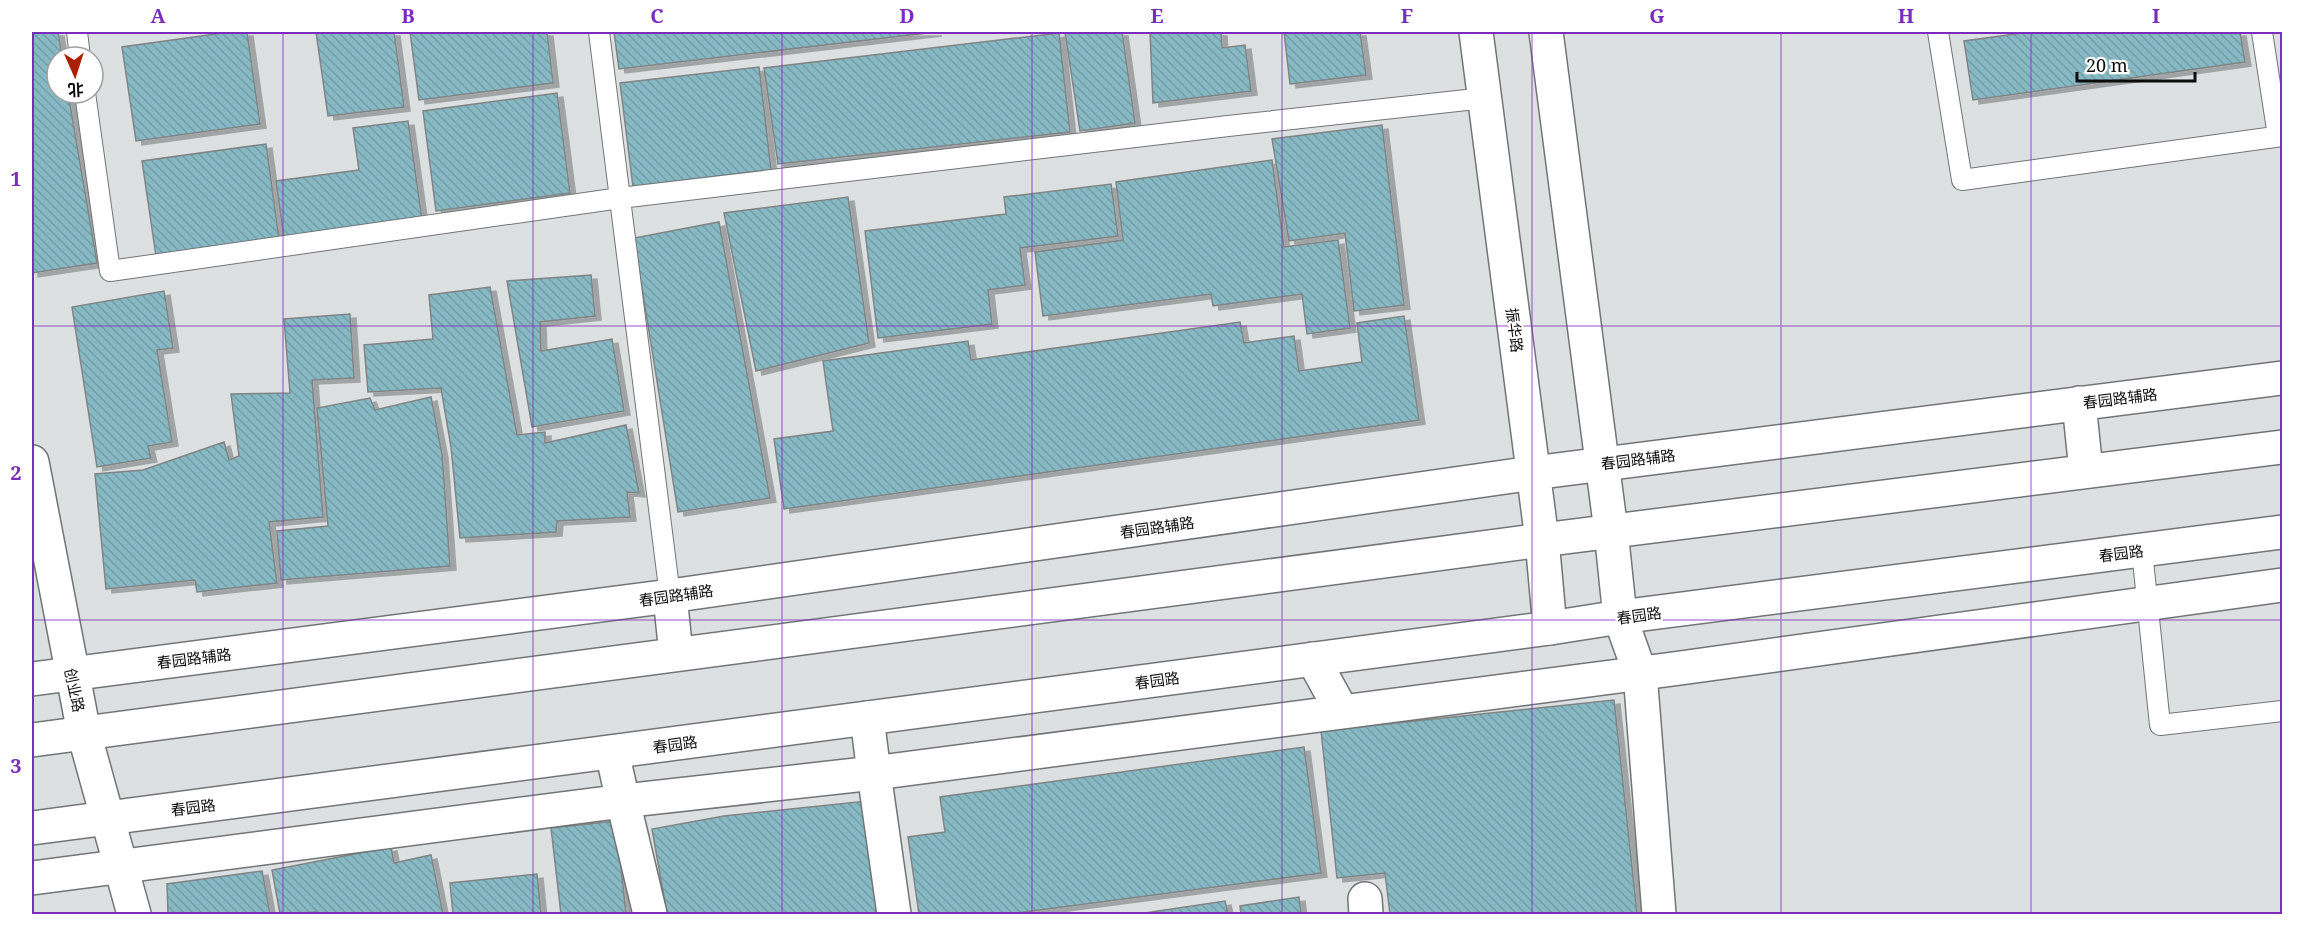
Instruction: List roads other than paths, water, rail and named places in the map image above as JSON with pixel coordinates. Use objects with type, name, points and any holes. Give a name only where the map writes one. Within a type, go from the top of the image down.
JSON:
[{"type":"street","points":[[1458,32],[1478,45]]},
{"type":"street","points":[[1548,37],[1620,617],[1640,673],[1659,915]]},
{"type":"street","name":"振华路","points":[[1478,45],[1542,540],[1550,628]]},
{"type":"street","name":"春园路辅路","points":[[32,679],[670,596],[1533,473],[2283,378]]},
{"type":"street","points":[[2079,403],[2086,471]]},
{"type":"street","points":[[32,740],[1611,531],[2283,447]]},
{"type":"street","name":"创业路","points":[[32,462],[84,733],[134,915]]},
{"type":"street","name":"春园路","points":[[32,828],[1620,617],[2283,532]]},
{"type":"street","points":[[32,878],[624,801],[874,773],[1341,710],[1640,673],[2283,585]]},
{"type":"street","points":[[670,596],[676,654]]},
{"type":"street","points":[[1313,659],[1341,710]]},
{"type":"street","points":[[867,718],[894,915]]},
{"type":"street","points":[[612,752],[650,915]]},
{"type":"lane","points":[[599,32],[670,596]]},
{"type":"lane","points":[[1938,32],[1962,180],[2280,136],[2262,32]]},
{"type":"lane","points":[[87,105],[110,271],[620,198],[1216,127],[1485,98]]},
{"type":"lane","points":[[2142,551],[2160,725],[2283,711]]}]
